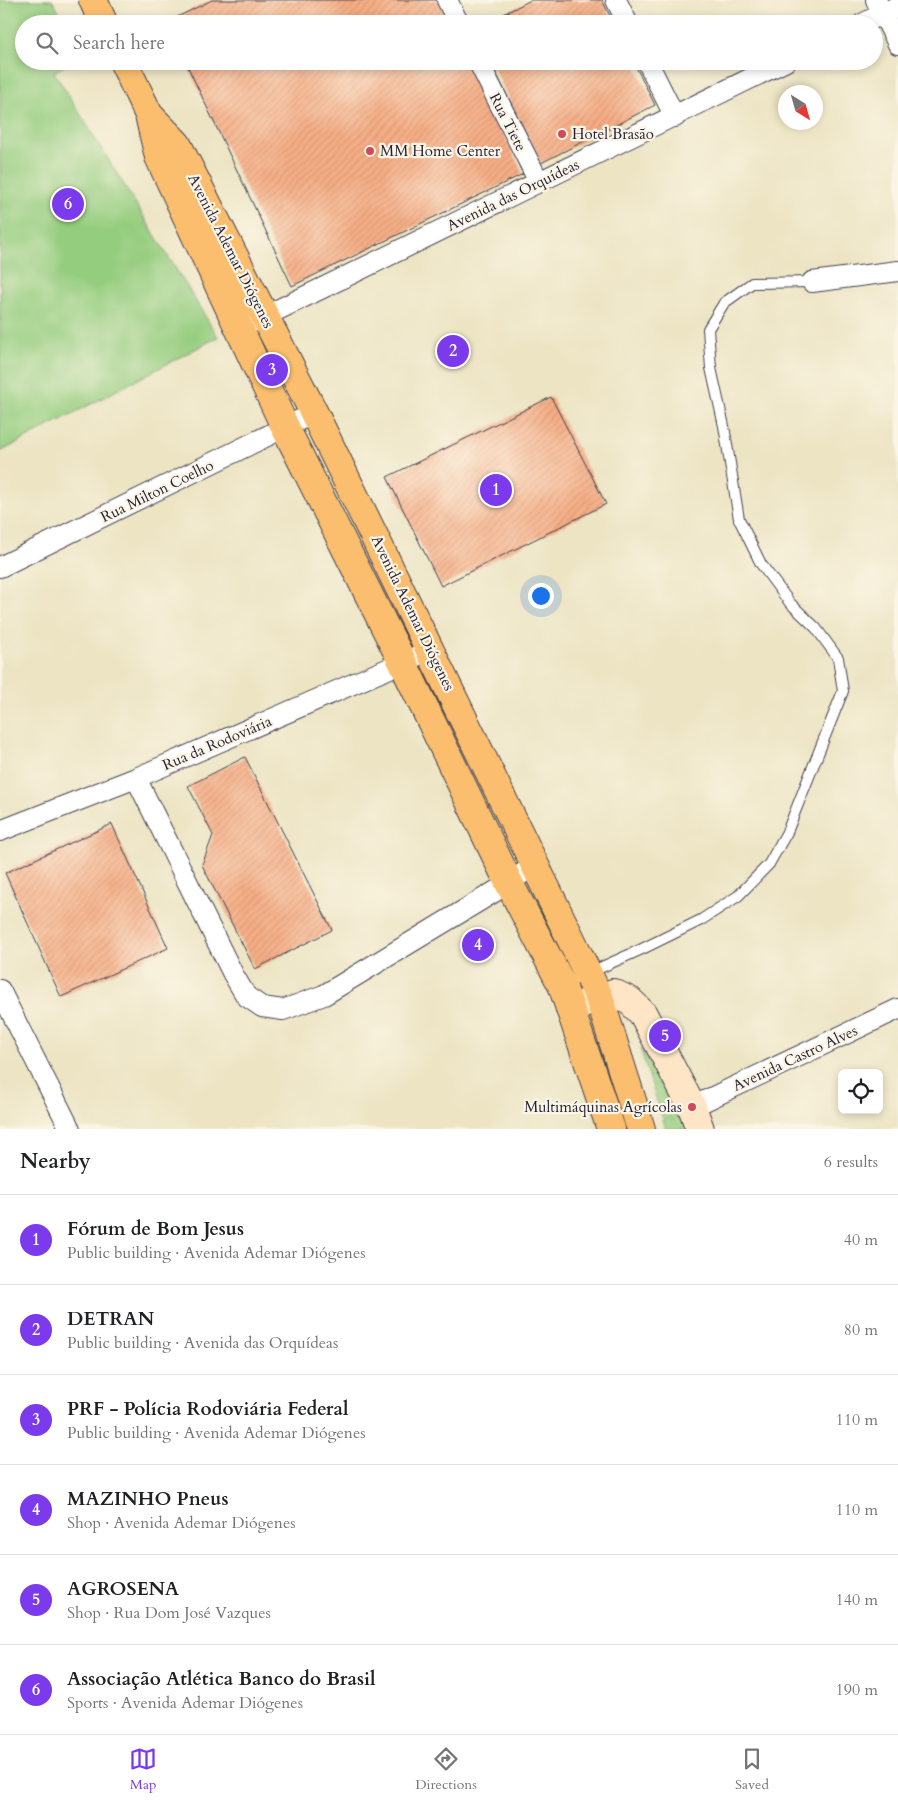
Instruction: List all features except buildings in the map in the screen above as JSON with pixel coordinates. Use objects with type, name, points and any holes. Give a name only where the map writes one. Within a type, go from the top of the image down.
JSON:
[{"type":"highway","points":[[93,0],[100,15]]},
{"type":"highway","name":"Avenida Ademar Diógenes","points":[[126,70],[149,115],[159,157],[286,429],[566,997],[611,1129]]},
{"type":"highway","name":"Avenida Ademar Diógenes","points":[[149,115],[177,144],[431,650],[593,986],[641,1129]]},
{"type":"street","points":[[447,0],[454,15]]},
{"type":"street","points":[[616,0],[624,15]]},
{"type":"street","points":[[874,15],[886,6],[898,44]]},
{"type":"street","name":"Rua Tiete","points":[[483,70],[539,182]]},
{"type":"street","points":[[651,70],[675,117]]},
{"type":"street","name":"Avenida das Orquídeas","points":[[241,330],[264,316],[768,70]]},
{"type":"street","points":[[812,282],[898,271]]},
{"type":"street","name":"Rua Milton Coelho","points":[[0,567],[314,414]]},
{"type":"street","name":"Rua da Rodoviária","points":[[0,831],[136,778],[431,650]]},
{"type":"street","points":[[136,778],[246,996],[262,1007],[283,1010],[324,995],[509,883],[534,865]]},
{"type":"street","points":[[566,997],[593,986],[620,995],[630,1001],[642,1014],[696,1118]]},
{"type":"street","points":[[0,990],[70,1129]]},
{"type":"street","name":"Avenida Castro Alves","points":[[696,1118],[898,1009]]},
{"type":"lane","points":[[593,986],[738,896],[769,864],[787,832],[843,691],[838,658],[816,628],[790,604],[761,564],[739,519],[724,426],[710,358],[708,329],[724,303],[752,283],[812,282]]},
{"type":"green space","points":[[0,0],[52,0],[61,15],[15,15],[15,70],[57,70],[54,72],[218,337],[0,452]]},
{"type":"green space","points":[[640,1048],[659,1073],[688,1129],[666,1129]]},
{"type":"place","name":"Hotel Brasão","points":[[562,134]]},
{"type":"place","name":"MM Home Center","points":[[370,151]]},
{"type":"place","name":"Associação Atlética Banco do Brasil","points":[[68,204]]},
{"type":"place","name":"DETRAN","points":[[453,351]]},
{"type":"place","name":"PRF - Polícia Rodoviária Federal","points":[[272,370]]},
{"type":"place","name":"Fórum de Bom Jesus","points":[[496,490]]},
{"type":"place","name":"MAZINHO Pneus","points":[[478,945]]},
{"type":"place","name":"AGROSENA","points":[[665,1036]]},
{"type":"place","name":"Multimáquinas Agrícolas","points":[[692,1107]]}]
